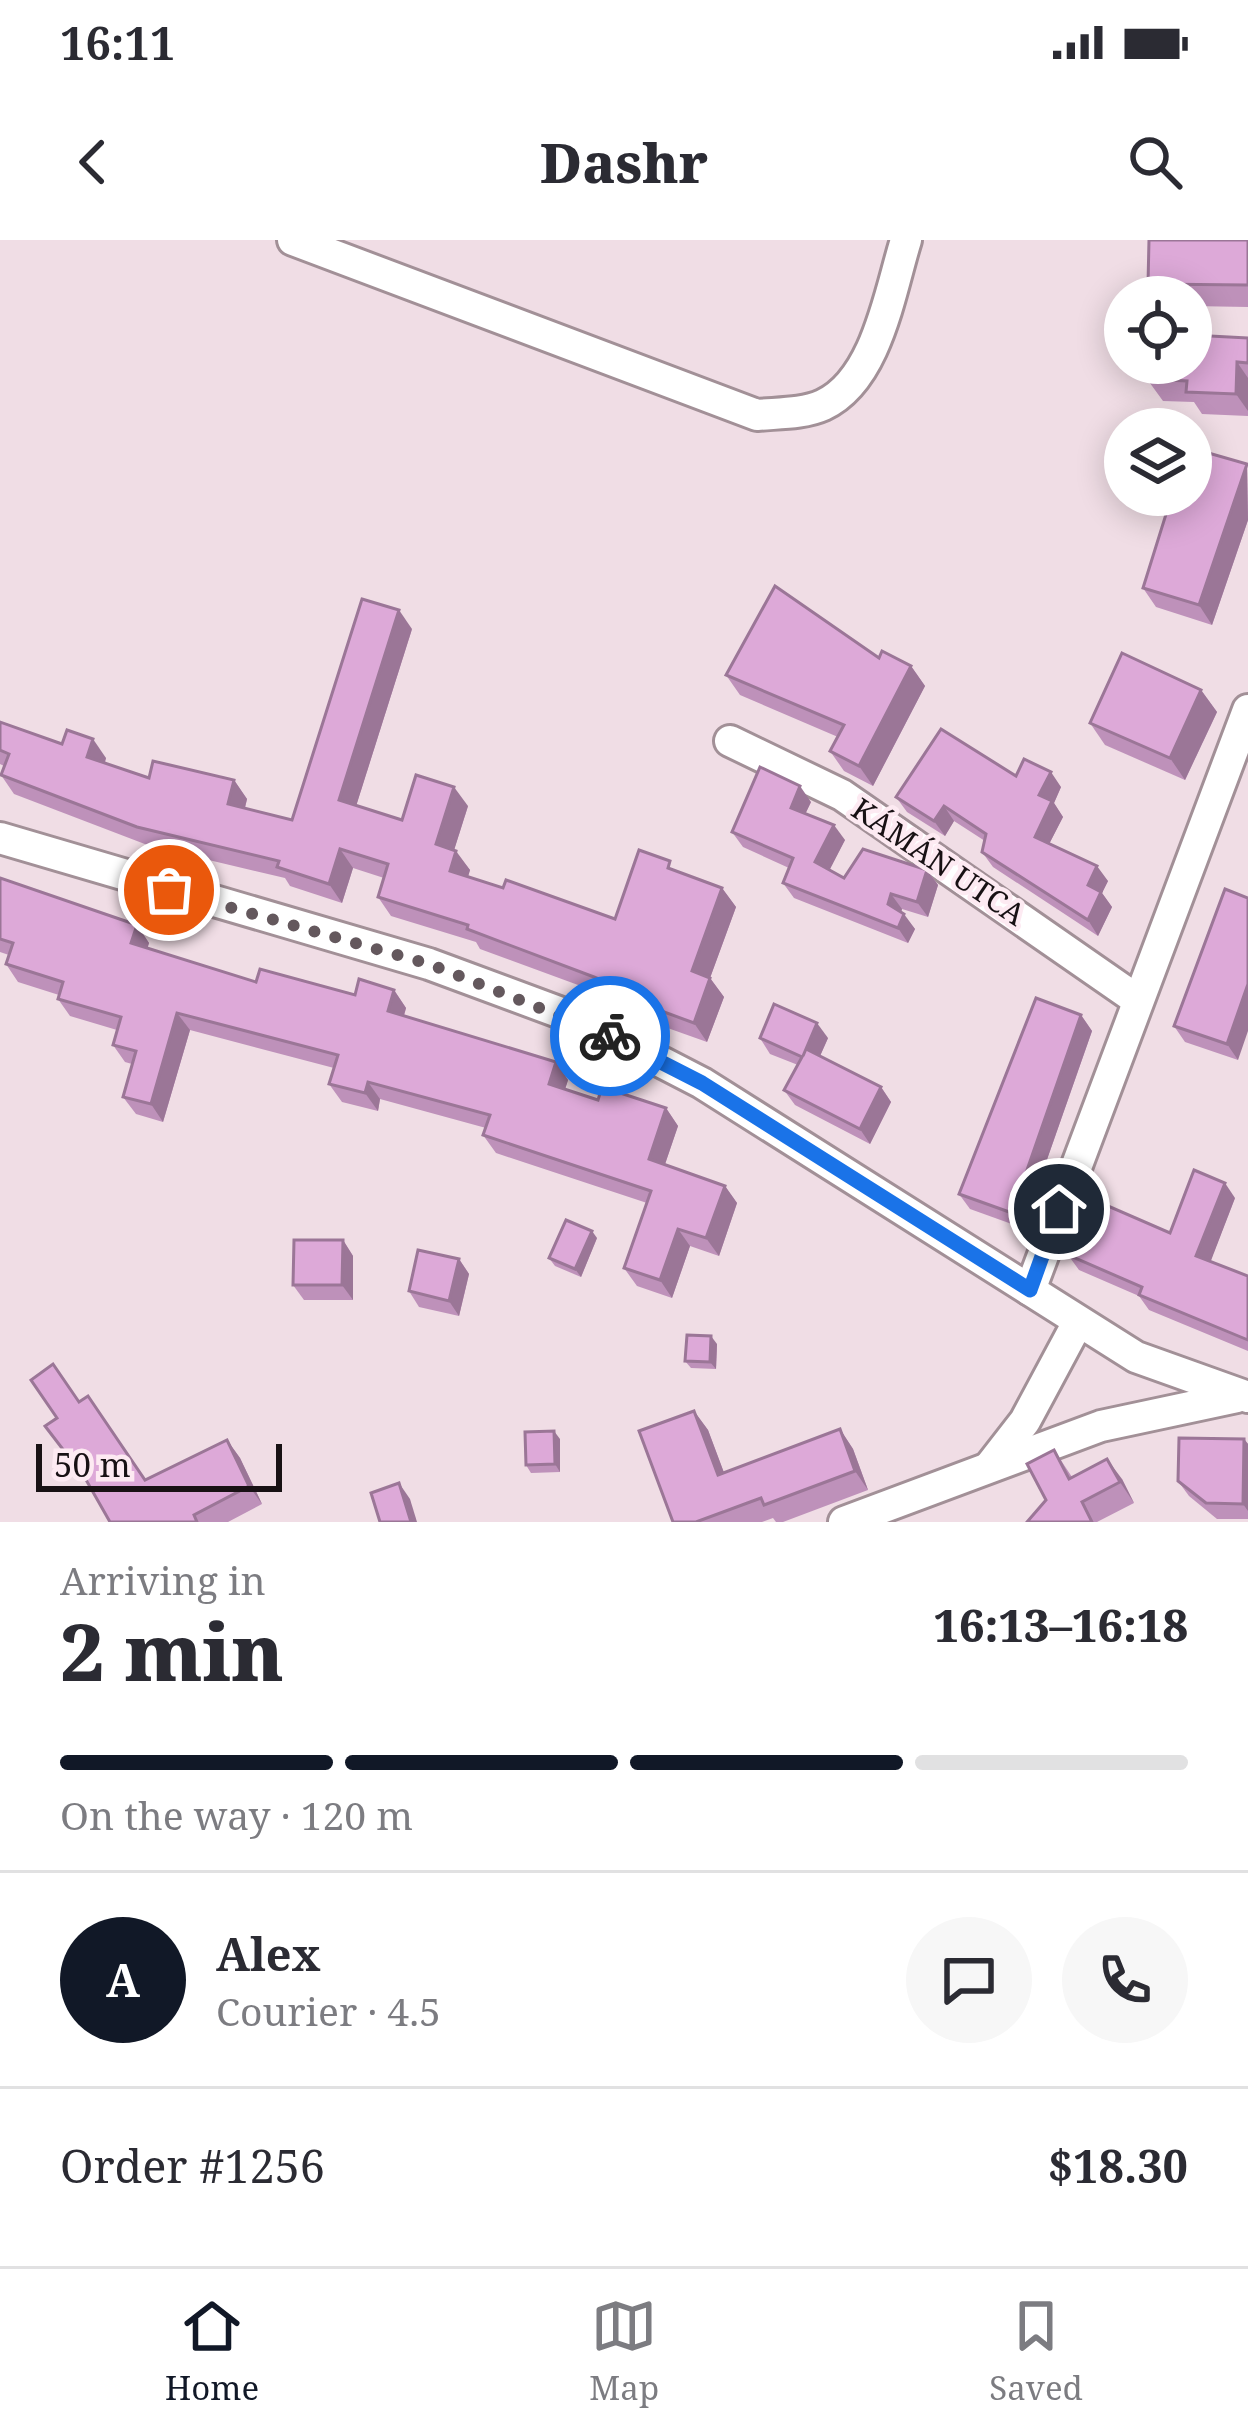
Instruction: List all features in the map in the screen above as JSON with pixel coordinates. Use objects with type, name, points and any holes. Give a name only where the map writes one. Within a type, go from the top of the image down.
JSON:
[{"type":"street","points":[[293,240],[758,415],[824,404],[849,385],[872,347],[906,240]]},
{"type":"street","points":[[1030,1290],[1248,710]]},
{"type":"street","name":"KÁMÁN UTCA","points":[[730,741],[842,795],[1136,999]]},
{"type":"street","points":[[0,838],[429,964],[580,1020],[702,1083],[1077,1324],[1168,1371],[1245,1396]]},
{"type":"street","points":[[989,1467],[1025,1421],[1077,1324]]},
{"type":"street","points":[[844,1522],[1101,1426],[1245,1396]]},
{"type":"building","points":[[1149,240],[1248,240],[1248,285],[1212,285],[1212,276],[1148,276]]},
{"type":"building","points":[[1212,336],[1248,338],[1248,363],[1237,362],[1236,394],[1186,392],[1187,384],[1212,384]]},
{"type":"building","points":[[1212,454],[1247,464],[1199,605],[1143,588],[1165,516],[1212,516]]},
{"type":"building","points":[[775,586],[879,658],[882,651],[911,666],[859,766],[830,751],[844,725],[726,675]]},
{"type":"building","points":[[362,599],[399,610],[339,800],[402,820],[416,775],[454,787],[436,844],[456,851],[450,871],[503,888],[506,880],[615,919],[639,850],[670,861],[668,868],[722,888],[692,971],[710,978],[694,1023],[648,1006],[650,1000],[467,929],[468,925],[378,897],[388,864],[340,849],[329,884],[277,867],[279,861],[137,827],[1,775],[9,754],[0,750],[0,722],[62,744],[67,730],[93,739],[87,757],[149,778],[153,761],[234,780],[228,804],[292,820]]},
{"type":"building","points":[[1122,653],[1201,690],[1170,758],[1090,723]]},
{"type":"building","points":[[941,729],[1016,776],[1024,759],[1051,772],[1039,795],[1052,801],[1035,837],[1097,866],[1088,885],[1101,892],[1088,920],[982,852],[986,834],[944,806],[934,821],[896,797]]},
{"type":"building","points":[[760,767],[800,786],[791,808],[834,825],[815,862],[844,878],[863,849],[927,870],[917,902],[891,894],[888,904],[904,914],[898,928],[783,883],[793,858],[732,832]]},
{"type":"building","points":[[0,878],[137,925],[131,943],[256,982],[260,969],[355,995],[359,979],[394,990],[388,1011],[556,1062],[549,1084],[598,1100],[602,1087],[666,1108],[649,1159],[725,1186],[706,1238],[678,1229],[660,1280],[624,1268],[651,1191],[483,1135],[490,1115],[368,1082],[365,1093],[329,1084],[338,1055],[177,1013],[151,1104],[123,1097],[136,1051],[113,1045],[121,1017],[58,999],[63,982],[6,964],[13,943],[0,939]]},
{"type":"building","points":[[1225,889],[1248,898],[1248,984],[1227,1044],[1174,1026]]},
{"type":"building","points":[[1036,998],[1081,1015],[1012,1213],[959,1194]]},
{"type":"building","points":[[774,1004],[817,1023],[803,1056],[806,1049],[881,1087],[860,1129],[784,1090],[802,1057],[760,1038]]},
{"type":"building","points":[[1194,1170],[1225,1183],[1196,1256],[1248,1276],[1248,1340],[1139,1295],[1142,1287],[1068,1255],[1092,1199],[1170,1233]]},
{"type":"building","points":[[566,1220],[592,1231],[575,1269],[549,1258]]},
{"type":"building","points":[[294,1240],[343,1240],[342,1285],[293,1285]]},
{"type":"building","points":[[418,1250],[459,1259],[449,1301],[409,1291]]},
{"type":"building","points":[[687,1335],[711,1336],[710,1362],[685,1361]]},
{"type":"building","points":[[53,1364],[79,1402],[88,1396],[145,1480],[227,1440],[249,1486],[194,1515],[197,1522],[110,1522],[85,1478],[45,1426],[57,1418],[31,1380]]},
{"type":"building","points":[[694,1411],[718,1475],[840,1429],[855,1471],[764,1505],[761,1498],[696,1522],[673,1522],[639,1431]]},
{"type":"building","points":[[554,1431],[555,1464],[526,1465],[525,1432]]},
{"type":"building","points":[[1179,1438],[1244,1439],[1243,1504],[1206,1503],[1178,1481]]},
{"type":"building","points":[[1054,1450],[1069,1479],[1107,1459],[1120,1482],[1082,1502],[1092,1522],[1027,1522],[1046,1500],[1027,1464]]},
{"type":"building","points":[[399,1483],[411,1522],[380,1522],[371,1493]]},
{"type":"way so far","points":[[169,890],[429,964],[580,1020],[610,1036]]},
{"type":"route","points":[[610,1036],[702,1083],[1030,1290],[1059,1209]]}]
